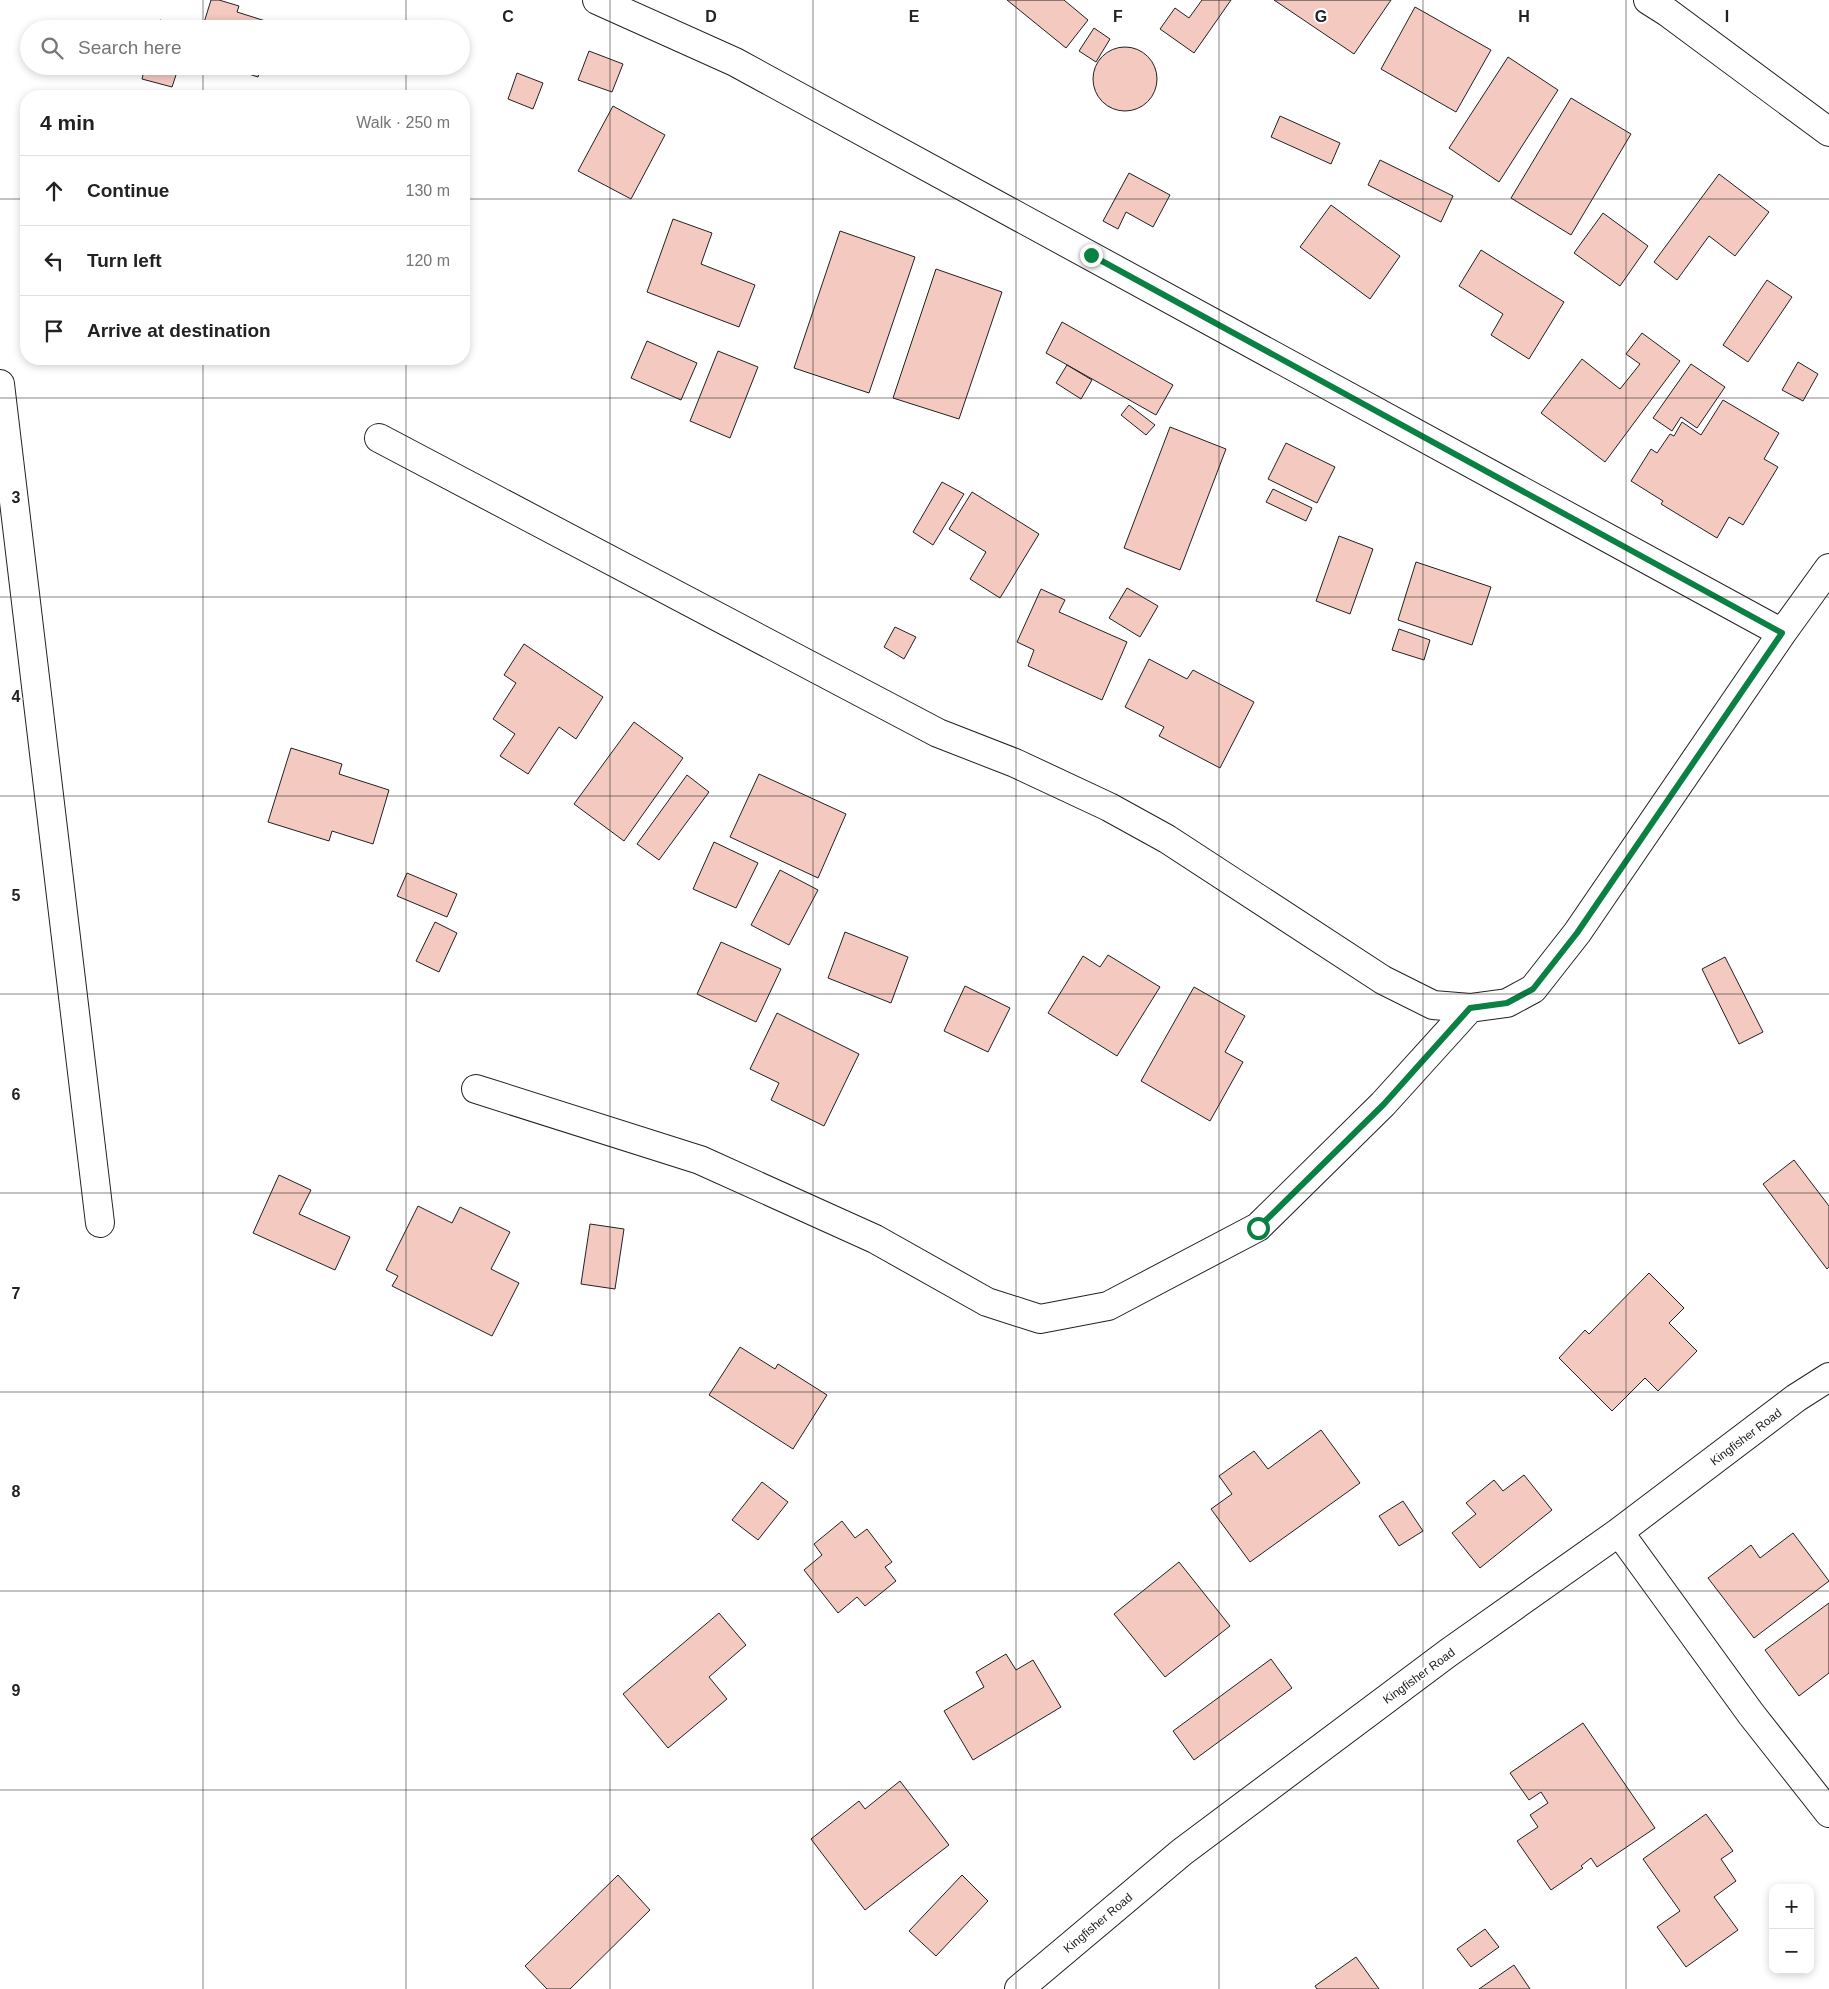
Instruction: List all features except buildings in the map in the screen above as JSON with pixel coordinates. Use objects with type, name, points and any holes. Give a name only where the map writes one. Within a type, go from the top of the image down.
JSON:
[{"type":"street","points":[[597,0],[735,62],[1782,633]]},
{"type":"street","points":[[1648,0],[1829,132]]},
{"type":"street","points":[[0,384],[100,1223]]},
{"type":"street","points":[[379,438],[938,733],[1015,763],[1109,807],[1167,839],[1383,980],[1433,1005],[1470,1008],[1507,1003],[1533,989],[1577,933],[1782,633],[1829,568]]},
{"type":"street","points":[[476,1089],[700,1160],[875,1239],[987,1302],[1040,1319],[1108,1306],[1258,1228],[1384,1104],[1470,1008]]},
{"type":"street","name":"Kingfisher Road","points":[[1020,1989],[1182,1852],[1448,1653],[1620,1532],[1796,1398],[1829,1377]]},
{"type":"street","points":[[1620,1532],[1751,1714],[1829,1813]]},
{"type":"route","points":[[1091,255],[1782,633],[1577,933],[1533,989],[1507,1003],[1470,1008],[1384,1104],[1258,1228]]}]
